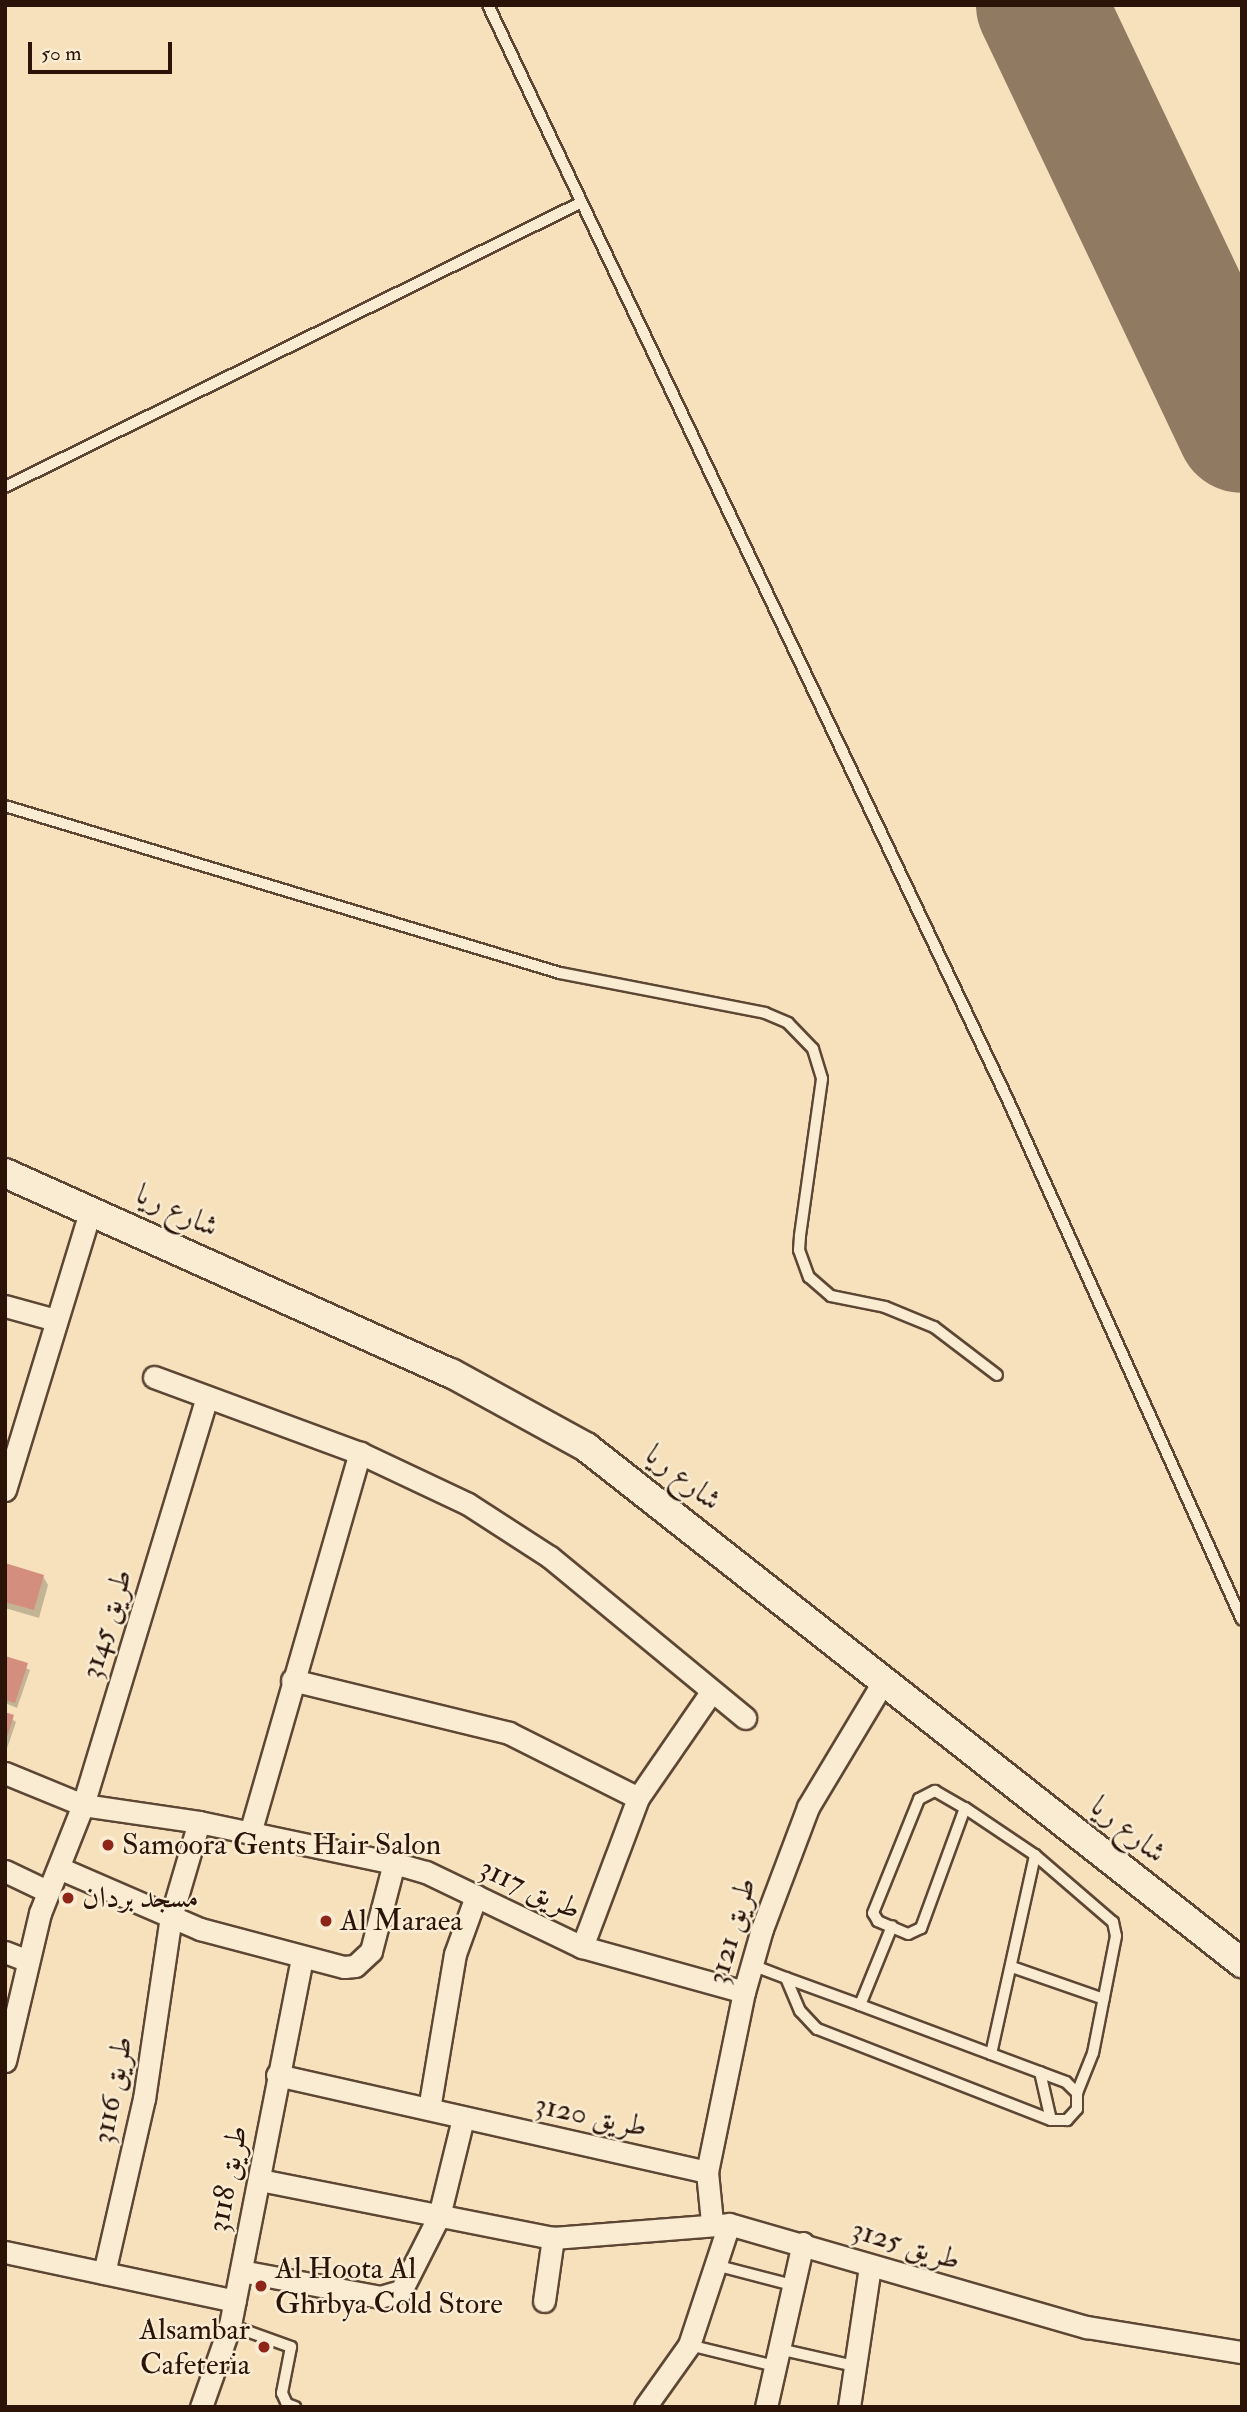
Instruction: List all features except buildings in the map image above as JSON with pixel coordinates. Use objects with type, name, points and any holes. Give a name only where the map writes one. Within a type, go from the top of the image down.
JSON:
[{"type":"main road","name":"شارع ريا","points":[[5,1172],[91,1208],[474,1384],[554,1426],[649,1492],[1242,1963]]},
{"type":"street","points":[[5,1490],[91,1208]]},
{"type":"street","points":[[5,1306],[55,1320]]},
{"type":"street","points":[[154,1377],[360,1453],[510,1529],[550,1557],[745,1718]]},
{"type":"street","name":"طريق 3145","points":[[5,2061],[47,1891],[60,1868],[83,1805],[207,1397]]},
{"type":"street","points":[[250,1833],[292,1679],[360,1453]]},
{"type":"street","points":[[292,1679],[509,1733],[638,1798]]},
{"type":"street","name":"طريق 3121","points":[[645,2407],[690,2345],[719,2266],[720,2223],[707,2172],[744,1992],[782,1867],[808,1807],[885,1679]]},
{"type":"street","points":[[582,1947],[638,1798],[711,1692]]},
{"type":"street","name":"طريق 3117","points":[[5,1773],[83,1805],[199,1822],[394,1863],[476,1896],[582,1947],[744,1992]]},
{"type":"street","name":"طريق 3116","points":[[104,2273],[144,2099],[171,1917],[199,1822]]},
{"type":"street","points":[[60,1868],[171,1917],[303,1959],[344,1967],[365,1960],[394,1863]]},
{"type":"street","points":[[5,1871],[47,1891]]},
{"type":"street","points":[[429,2109],[455,1954],[476,1896]]},
{"type":"street","points":[[5,1952],[28,1961]]},
{"type":"street","name":"طريق 3118","points":[[201,2407],[230,2325],[303,1959]]},
{"type":"street","name":"طريق 3120","points":[[278,2075],[707,2172]]},
{"type":"street","points":[[241,2271],[391,2296],[409,2283],[439,2216],[463,2118]]},
{"type":"street","name":"طريق 3125","points":[[260,2180],[553,2238],[720,2223],[803,2243],[870,2267],[1087,2327],[1242,2351]]},
{"type":"street","points":[[544,2301],[553,2238]]},
{"type":"street","points":[[766,2407],[803,2243]]},
{"type":"street","points":[[5,2252],[235,2301]]},
{"type":"street","points":[[849,2407],[870,2267]]},
{"type":"lane","points":[[488,5],[1007,1098],[1242,1620]]},
{"type":"lane","points":[[5,487],[580,203]]},
{"type":"lane","points":[[5,806],[560,973],[765,1013],[788,1023],[813,1049],[822,1079],[799,1250],[809,1277],[831,1296],[885,1307],[934,1327],[998,1375]]},
{"type":"lane","points":[[786,1978],[800,2011],[817,2029],[1051,2120],[1073,2115],[1077,2093],[1093,2053],[1116,1936],[1113,1922],[1035,1855],[965,1808],[935,1791],[919,1799],[873,1910],[875,1919],[912,1934],[921,1928],[965,1808]]},
{"type":"lane","points":[[991,2054],[1035,1855]]},
{"type":"lane","points":[[860,2005],[892,1926]]},
{"type":"lane","points":[[752,1965],[1066,2082],[1077,2093]]},
{"type":"lane","points":[[1012,1967],[1104,1999]]},
{"type":"lane","points":[[1040,2072],[1051,2120]]},
{"type":"lane","points":[[719,2266],[792,2285]]},
{"type":"lane","points":[[230,2325],[291,2347],[282,2393],[287,2404],[295,2407]]},
{"type":"lane","points":[[690,2345],[855,2366]]},
{"type":"runway","points":[[1041,5],[1242,428]]},
{"type":"place","name":"Samoora Gents Hair Salon","points":[[108,1845]]},
{"type":"place","name":"مسجد بردان","points":[[68,1898]]},
{"type":"place","name":"Al Maraea","points":[[326,1921]]},
{"type":"place","name":"Al Hoota Al Ghrbya Cold Store","points":[[261,2286]]},
{"type":"place","name":"Alsambar Cafeteria","points":[[264,2347]]}]
